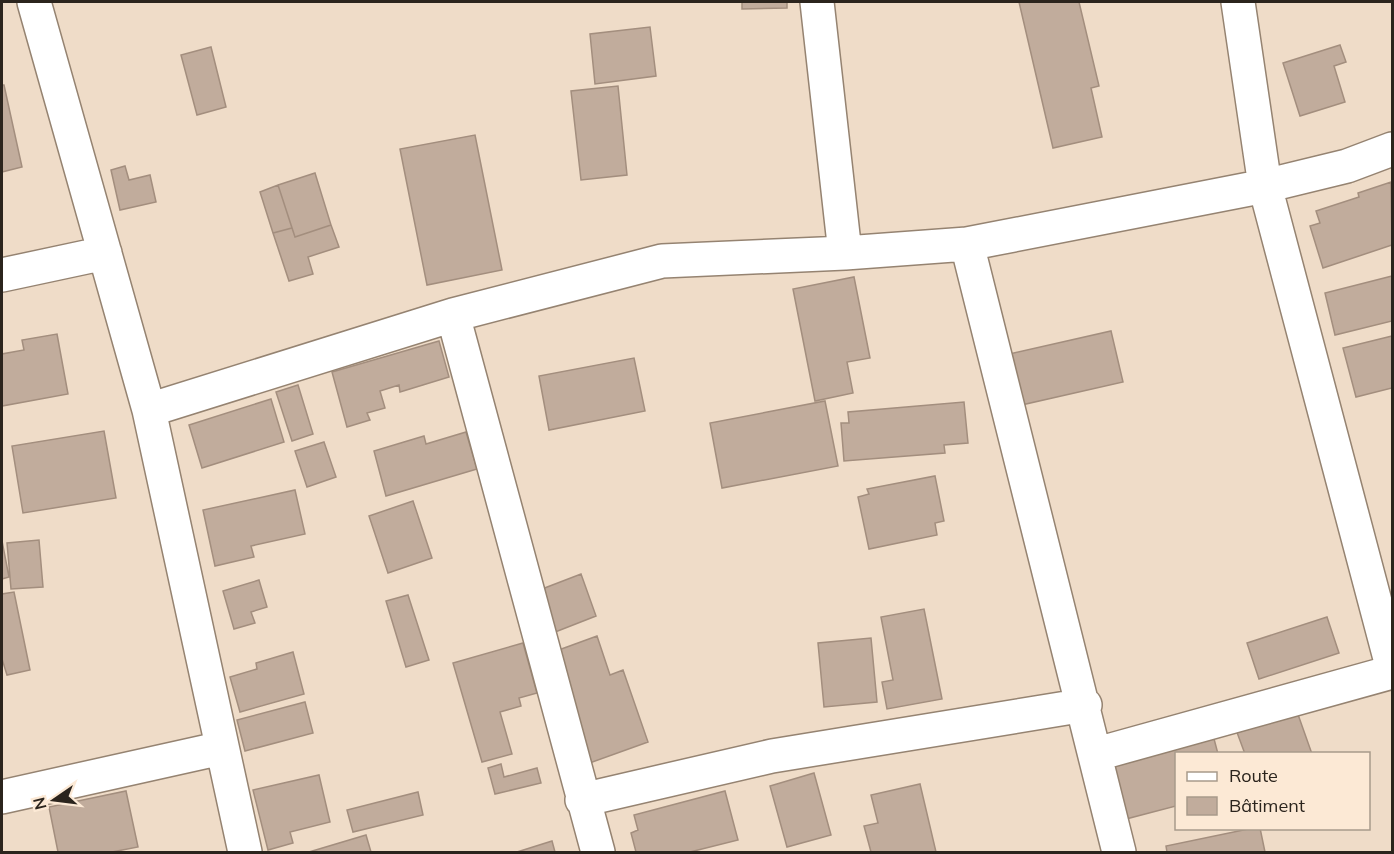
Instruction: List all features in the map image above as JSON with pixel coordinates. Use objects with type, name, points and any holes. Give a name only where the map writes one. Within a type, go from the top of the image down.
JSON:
[{"type":"street","points":[[34,2],[149,410],[245,852]]},
{"type":"street","points":[[817,2],[846,253]]},
{"type":"street","points":[[1238,2],[1265,186],[1392,666]]},
{"type":"street","points":[[149,410],[453,315],[662,261],[846,253],[967,244],[1265,186],[1347,165],[1392,149]]},
{"type":"street","points":[[967,244],[1085,705],[1119,852]]},
{"type":"street","points":[[2,274],[105,253]]},
{"type":"street","points":[[453,315],[582,800],[598,852]]},
{"type":"street","points":[[1097,754],[1392,672]]},
{"type":"street","points":[[582,800],[772,756],[1085,705]]},
{"type":"street","points":[[2,796],[222,748]]},
{"type":"building","points":[[742,2],[787,2],[787,8],[742,9]]},
{"type":"building","points":[[1019,2],[1079,2],[1099,86],[1091,88],[1102,137],[1053,148]]},
{"type":"building","points":[[650,27],[656,76],[595,84],[590,34]]},
{"type":"building","points":[[1340,45],[1346,62],[1334,66],[1345,102],[1300,116],[1283,63]]},
{"type":"building","points":[[211,47],[226,107],[197,115],[181,55]]},
{"type":"building","points":[[2,85],[4,85],[22,167],[2,172]]},
{"type":"building","points":[[618,86],[627,175],[581,180],[571,91]]},
{"type":"building","points":[[475,135],[502,270],[427,285],[400,149]]},
{"type":"building","points":[[125,166],[129,180],[150,175],[156,202],[120,210],[111,170]]},
{"type":"building","points":[[315,173],[331,225],[295,237],[278,185]]},
{"type":"building","points":[[1391,182],[1392,245],[1323,268],[1310,226],[1320,223],[1316,211],[1359,197],[1358,193]]},
{"type":"building","points":[[278,185],[292,228],[273,233],[260,192]]},
{"type":"building","points":[[331,225],[339,247],[308,257],[313,274],[289,281],[273,233],[292,228],[295,237]]},
{"type":"building","points":[[1392,276],[1392,321],[1335,335],[1325,293]]},
{"type":"building","points":[[854,277],[870,358],[847,362],[853,393],[815,401],[793,289]]},
{"type":"building","points":[[1111,331],[1123,382],[1017,406],[1005,355]]},
{"type":"building","points":[[57,334],[68,394],[2,406],[2,354],[24,350],[22,340]]},
{"type":"building","points":[[1392,336],[1392,388],[1356,397],[1343,348]]},
{"type":"building","points":[[439,341],[449,377],[400,392],[399,385],[380,391],[385,408],[367,413],[370,420],[347,427],[332,372]]},
{"type":"building","points":[[634,358],[645,411],[549,430],[539,376]]},
{"type":"building","points":[[298,385],[313,434],[292,441],[276,392]]},
{"type":"building","points":[[271,399],[284,442],[202,468],[189,425]]},
{"type":"building","points":[[825,401],[838,466],[722,488],[710,423]]},
{"type":"building","points":[[964,402],[968,443],[944,445],[945,453],[844,461],[841,423],[849,423],[848,412]]},
{"type":"building","points":[[104,431],[116,498],[23,513],[12,446]]},
{"type":"building","points":[[466,432],[477,469],[386,496],[374,451],[424,436],[426,444]]},
{"type":"building","points":[[324,442],[336,477],[307,487],[295,451]]},
{"type":"building","points":[[935,476],[944,521],[935,523],[937,535],[869,549],[858,497],[869,494],[867,489]]},
{"type":"building","points":[[295,490],[305,534],[251,546],[254,557],[215,566],[203,510]]},
{"type":"building","points":[[413,501],[432,558],[388,573],[369,516]]},
{"type":"building","points":[[39,540],[43,587],[11,589],[7,543]]},
{"type":"building","points":[[2,541],[9,577],[2,579]]},
{"type":"building","points":[[581,574],[596,616],[545,636],[529,594]]},
{"type":"building","points":[[259,580],[267,607],[251,612],[255,623],[234,629],[223,591]]},
{"type":"building","points":[[14,592],[30,670],[7,675],[2,659],[2,594]]},
{"type":"building","points":[[408,595],[429,660],[406,667],[386,601]]},
{"type":"building","points":[[924,609],[942,699],[887,709],[882,682],[893,680],[881,617]]},
{"type":"building","points":[[1327,617],[1339,653],[1259,679],[1247,643]]},
{"type":"building","points":[[597,636],[610,675],[623,670],[648,742],[584,765],[545,655]]},
{"type":"building","points":[[871,638],[877,702],[824,707],[818,643]]},
{"type":"building","points":[[523,643],[537,693],[519,698],[521,706],[500,712],[512,754],[482,762],[453,663]]},
{"type":"building","points":[[293,652],[304,694],[240,712],[230,677],[257,669],[256,663]]},
{"type":"building","points":[[305,702],[313,733],[245,751],[237,720]]},
{"type":"building","points":[[1295,706],[1311,752],[1244,752],[1235,727]]},
{"type":"building","points":[[1213,735],[1217,752],[1175,752],[1175,806],[1126,819],[1111,761]]},
{"type":"building","points":[[501,764],[504,777],[537,768],[541,783],[495,794],[488,768]]},
{"type":"building","points":[[814,773],[831,835],[787,847],[770,786]]},
{"type":"building","points":[[319,775],[330,822],[290,832],[293,843],[268,850],[253,790]]},
{"type":"building","points":[[920,784],[936,852],[871,852],[864,826],[878,823],[871,795]]},
{"type":"building","points":[[126,791],[138,847],[112,852],[58,852],[49,807]]},
{"type":"building","points":[[725,791],[738,840],[690,852],[636,852],[631,833],[638,830],[634,815]]},
{"type":"building","points":[[418,792],[423,815],[353,832],[347,810]]},
{"type":"building","points":[[1243,830],[1260,830],[1265,852],[1167,852],[1166,846]]},
{"type":"building","points":[[366,835],[371,852],[309,852]]},
{"type":"building","points":[[552,841],[555,852],[517,852]]}]
